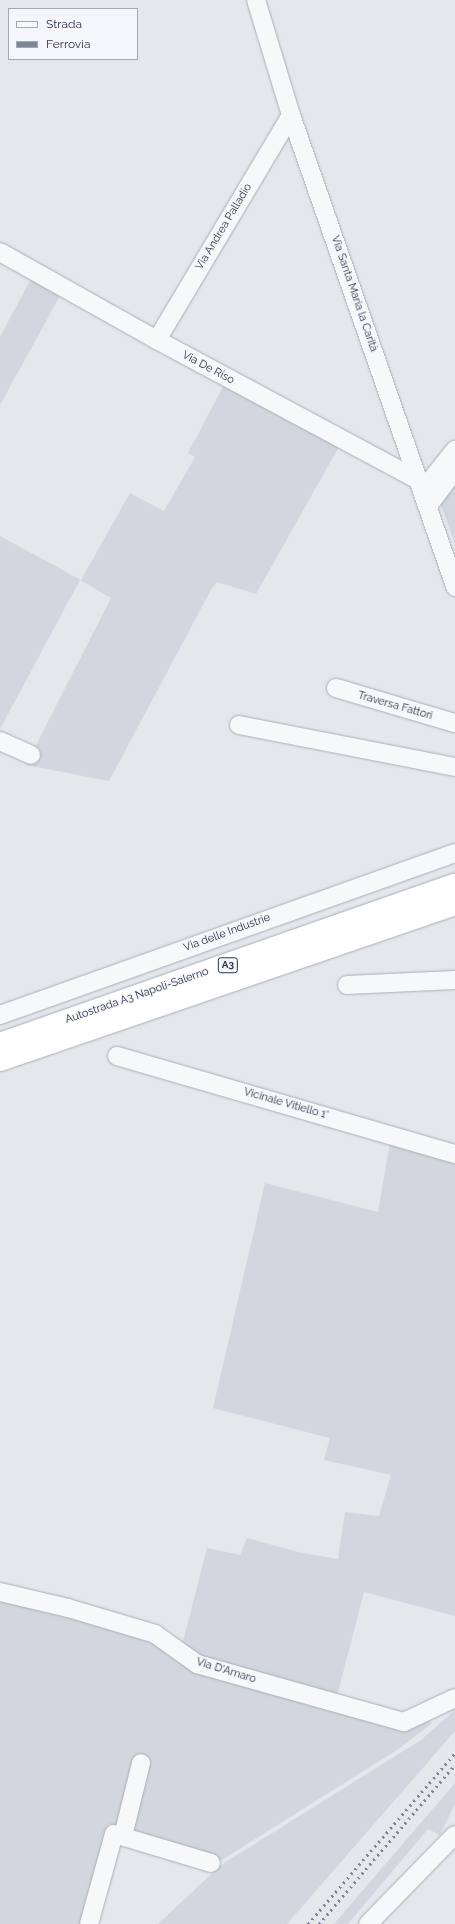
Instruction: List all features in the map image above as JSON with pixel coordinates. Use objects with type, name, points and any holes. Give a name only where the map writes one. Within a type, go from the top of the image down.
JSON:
[{"type":"highway","name":"Autostrada A3 Napoli-Salerno","points":[[0,1044],[455,885]]},
{"type":"highway","name":"Autostrada A3 Napoli-Salerno","points":[[0,1060],[455,904]]},
{"type":"street","name":"Via Santa Maria la Carità","points":[[259,2],[291,115],[455,587]]},
{"type":"street","name":"Via Andrea Palladio","points":[[157,340],[291,115]]},
{"type":"street","name":"Via De Riso","points":[[0,252],[423,492]]},
{"type":"street","points":[[423,492],[455,450]]},
{"type":"street","points":[[423,492],[455,470]]},
{"type":"street","name":"Traversa Fattori","points":[[336,688],[455,723]]},
{"type":"street","points":[[239,725],[455,767]]},
{"type":"street","points":[[0,741],[31,755]]},
{"type":"street","name":"Via delle Industrie","points":[[0,1015],[455,853]]},
{"type":"street","points":[[346,985],[455,980]]},
{"type":"street","name":"Vicinale Vitiello 1°","points":[[117,1056],[455,1154]]},
{"type":"street","name":"Via D'Amaro","points":[[0,1592],[68,1608],[155,1634],[197,1664],[404,1722],[455,1698]]},
{"type":"street","points":[[122,1836],[141,1763]]},
{"type":"street","points":[[89,1924],[114,1834],[211,1863]]},
{"type":"street","points":[[368,1924],[455,1835]]},
{"type":"shaded area","points":[[32,277],[62,292],[0,405],[0,337]]},
{"type":"shaded area","points":[[225,383],[340,445],[256,594],[217,582],[212,588],[109,781],[26,765],[111,598],[80,580],[0,729],[0,536],[81,580],[130,493],[164,511],[195,457],[188,453]]},
{"type":"shaded area","points":[[455,478],[455,544],[439,500]]},
{"type":"shaded area","points":[[390,1143],[455,1160],[455,1616],[364,1592],[337,1696],[432,1723],[400,1748],[220,1861],[108,1824],[84,1924],[0,1924],[0,1600],[70,1619],[71,1613],[159,1642],[179,1657],[207,1548],[240,1555],[247,1538],[298,1552],[338,1559],[345,1512],[379,1516],[391,1475],[324,1460],[330,1438],[213,1408],[265,1183],[378,1212]]},
{"type":"shaded area","points":[[455,1710],[455,1731],[287,1924],[158,1924],[221,1865],[421,1740]]},
{"type":"shaded area","points":[[455,1783],[455,1804],[440,1835],[428,1829],[348,1924],[334,1924]]},
{"type":"railway","points":[[308,1924],[455,1753]]},
{"type":"railway","points":[[319,1924],[455,1765]]}]
